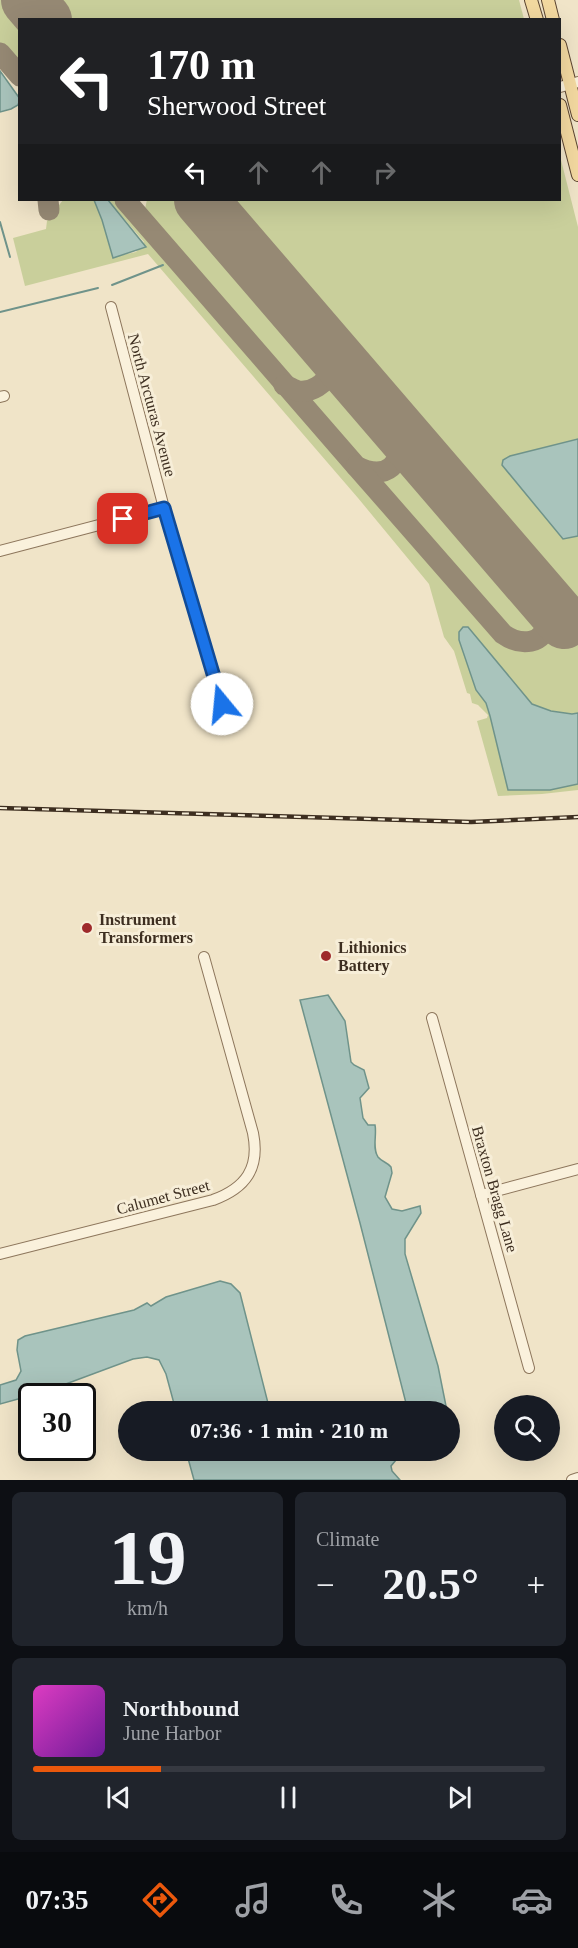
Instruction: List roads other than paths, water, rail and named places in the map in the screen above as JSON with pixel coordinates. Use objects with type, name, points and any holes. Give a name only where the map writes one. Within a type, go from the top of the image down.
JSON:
[{"type":"main road","points":[[531,0],[536,18]]},
{"type":"main road","points":[[548,0],[552,18]]},
{"type":"main road","points":[[561,49],[578,115]]},
{"type":"main road","points":[[561,109],[578,175]]},
{"type":"street","name":"North Arcturas Avenue","points":[[111,307],[164,508],[227,717]]},
{"type":"street","points":[[0,550],[164,508]]},
{"type":"street","name":"Calumet Street","points":[[0,1254],[213,1200],[239,1187],[248,1176],[255,1154],[253,1132],[204,957]]},
{"type":"street","name":"Braxton Bragg Lane","points":[[432,1018],[529,1368]]},
{"type":"street","points":[[481,1195],[578,1169]]},
{"type":"street","points":[[572,1480],[578,1478]]},
{"type":"water","points":[[0,71],[18,96],[18,105],[0,112]]},
{"type":"water","points":[[94,201],[109,201],[146,247],[113,258]]},
{"type":"water","points":[[578,439],[578,536],[563,539],[502,465],[503,460],[510,456]]},
{"type":"water","points":[[463,627],[468,627],[532,704],[551,711],[578,713],[578,784],[550,790],[508,790],[486,703],[476,690],[459,640],[459,632]]},
{"type":"water","points":[[328,995],[345,1021],[351,1062],[364,1070],[369,1088],[360,1098],[363,1118],[368,1125],[375,1125],[376,1154],[391,1167],[392,1173],[385,1197],[392,1209],[402,1211],[420,1206],[421,1213],[405,1239],[405,1254],[438,1366],[445,1401],[405,1401],[300,1000]]},
{"type":"water","points":[[220,1281],[231,1284],[240,1293],[267,1401],[173,1401],[166,1374],[159,1360],[147,1357],[133,1359],[68,1383],[18,1383],[18,1399],[0,1404],[0,1385],[16,1380],[21,1371],[17,1350],[18,1340],[25,1336],[134,1310],[147,1303],[151,1306],[166,1297]]},
{"type":"water","points":[[189,1461],[395,1461],[391,1466],[392,1471],[400,1480],[194,1480]]},
{"type":"waterway","points":[[0,222],[10,257]]},
{"type":"waterway","points":[[112,285],[163,265]]},
{"type":"waterway","points":[[0,312],[98,288]]},
{"type":"railway","points":[[0,808],[471,822],[578,817]]},
{"type":"place","name":"Instrument Transformers","points":[[87,928]]},
{"type":"place","name":"Lithionics Battery","points":[[326,956]]}]
